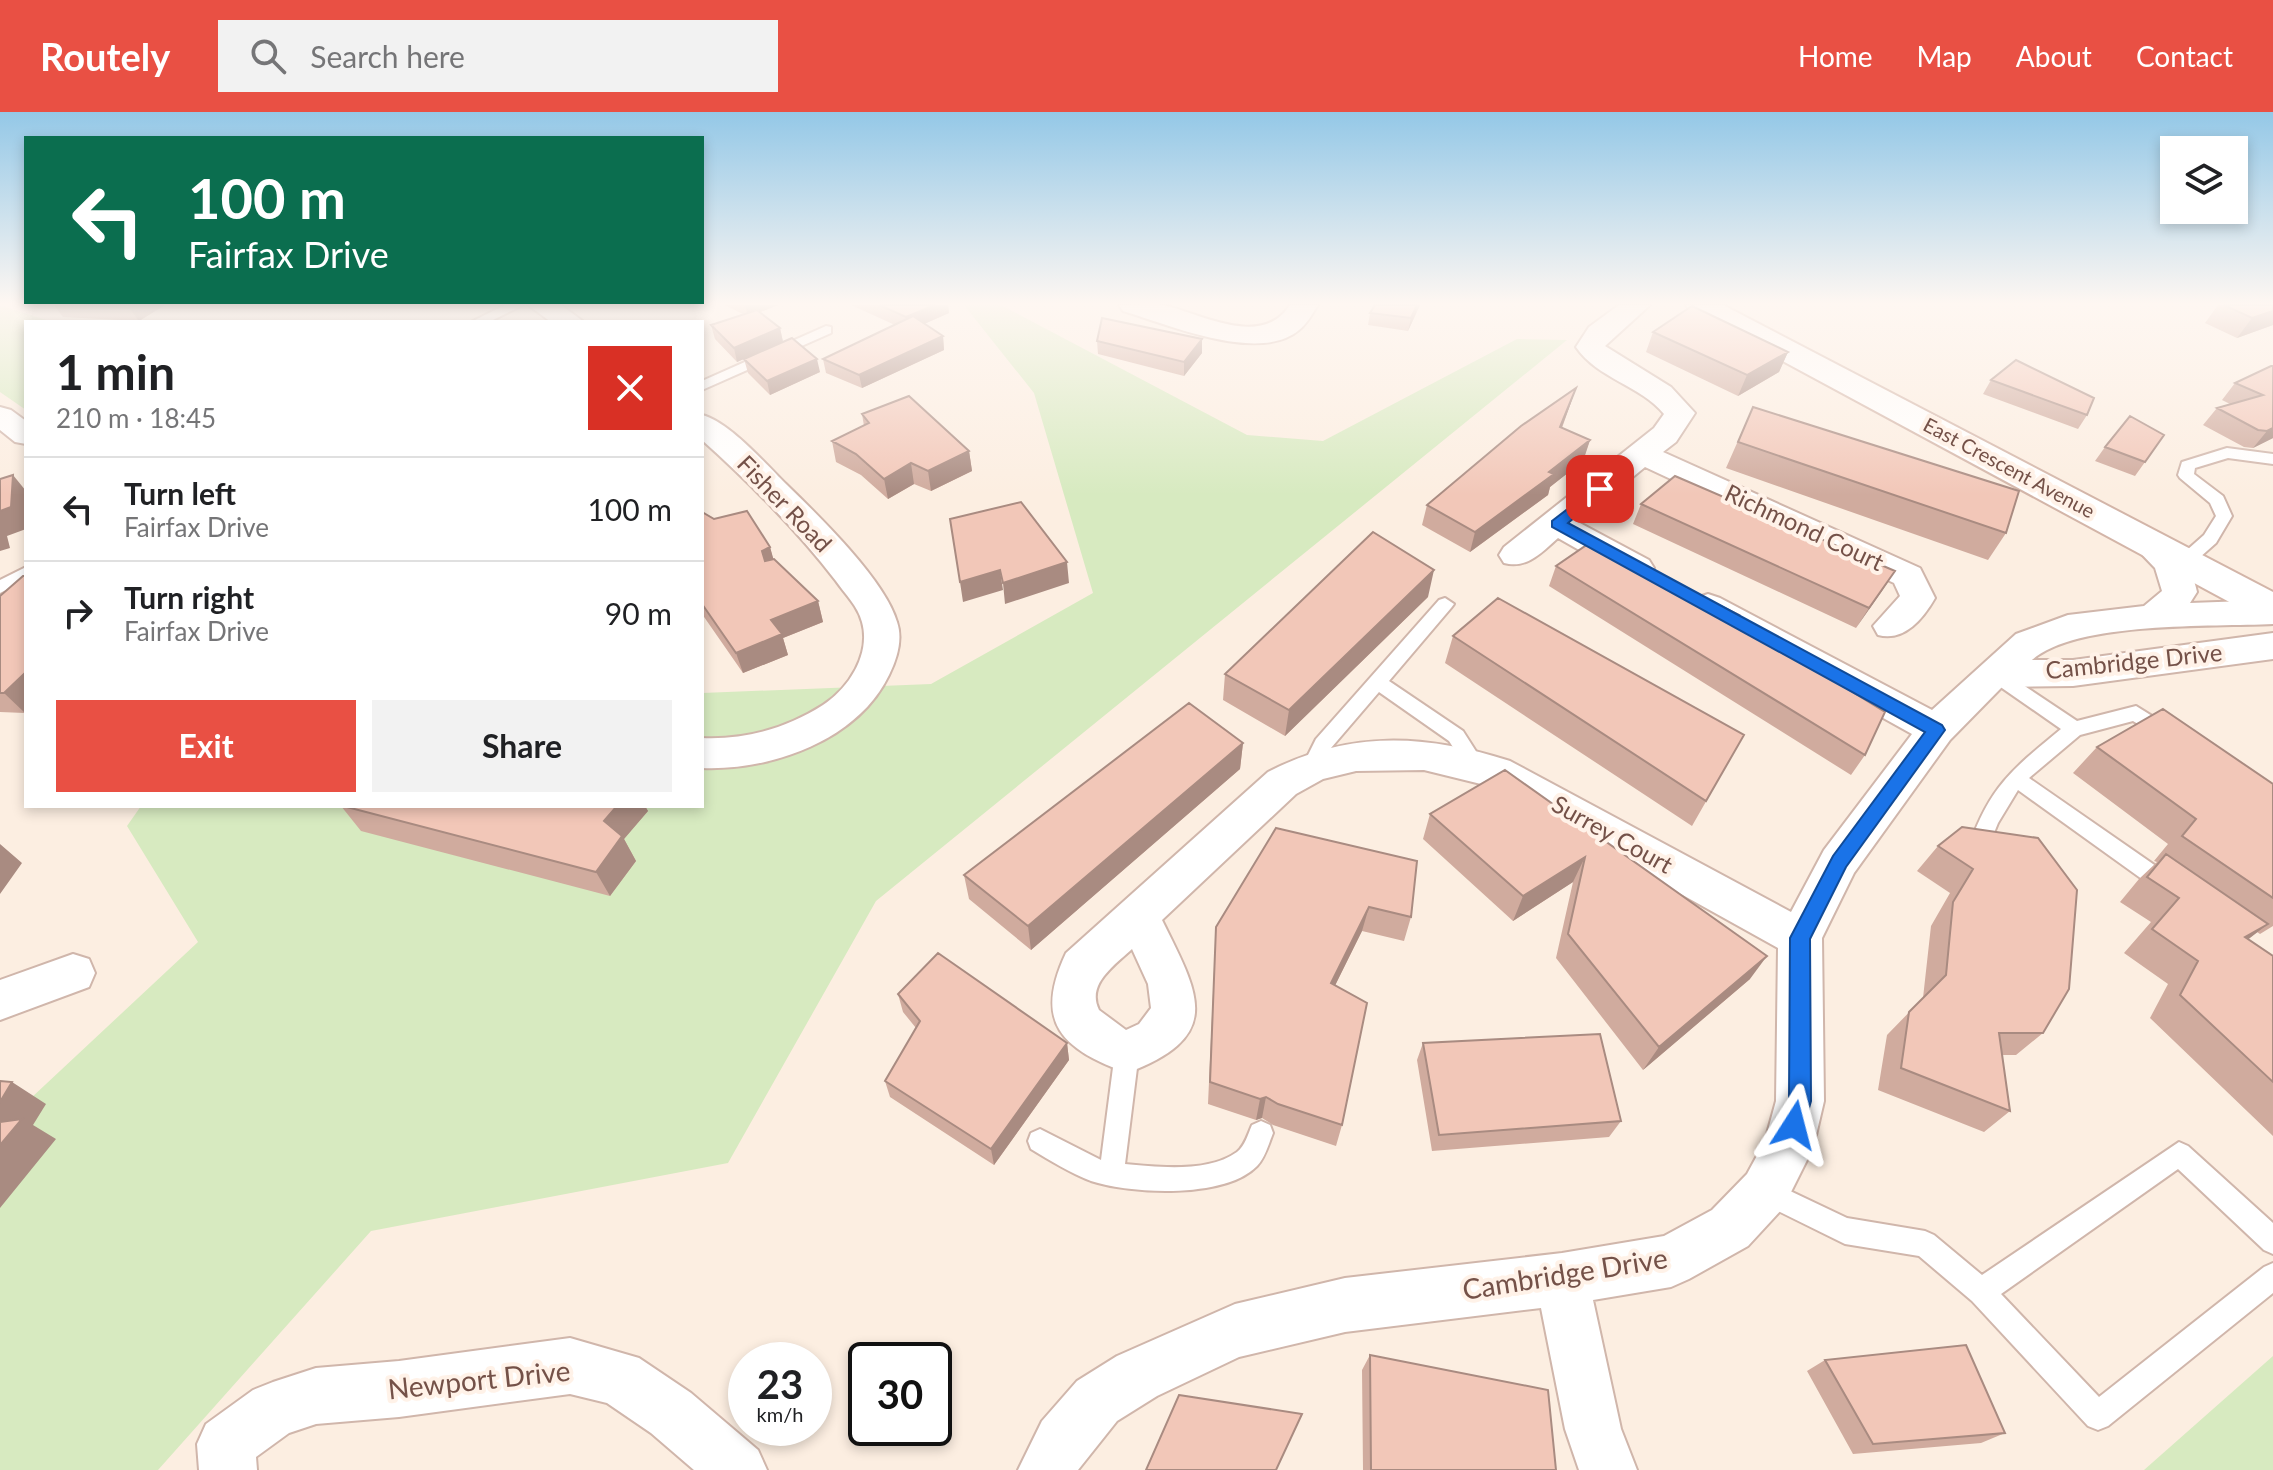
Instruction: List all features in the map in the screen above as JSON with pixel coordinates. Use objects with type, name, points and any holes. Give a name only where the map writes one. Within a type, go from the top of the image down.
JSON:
[{"type":"street","points":[[1516,555],[1665,435],[1680,413],[1671,401],[1614,368]]},
{"type":"street","name":"East Crescent Avenue","points":[[1820,368],[2271,606]]},
{"type":"street","points":[[0,416],[24,434]]},
{"type":"street","name":"Fisher Road","points":[[704,426],[823,539],[872,603],[881,627],[880,650],[872,673],[860,693],[838,714],[791,739],[748,749],[704,753]]},
{"type":"street","name":"Richmond Court","points":[[1642,454],[1908,576],[1918,598],[1891,626]]},
{"type":"street","points":[[1557,524],[1936,730]]},
{"type":"street","name":"Cambridge Drive","points":[[2148,543],[2172,568],[2180,592],[2172,604],[2153,617]]},
{"type":"street","name":"Cambridge Drive","points":[[1047,1470],[1062,1441],[1097,1401],[1137,1376],[1235,1331],[1345,1305],[1562,1279],[1671,1261],[1730,1228],[1765,1191],[1788,1148],[1800,1101],[1800,938],[1839,862],[1936,730],[1967,697],[2029,643],[2068,627],[2271,606]]},
{"type":"street","name":"Cambridge Drive","points":[[1996,674],[2073,673],[2273,646]]},
{"type":"street","name":"Surrey Court","points":[[1127,1052],[1107,1045],[1082,1024],[1072,1001],[1082,967],[1282,783],[1312,767],[1356,756],[1424,755],[1496,772],[1800,938]]},
{"type":"street","points":[[1127,1052],[1155,1039],[1174,1013],[1171,984],[1138,916]]},
{"type":"street","points":[[0,1000],[73,973]]},
{"type":"street","points":[[1562,1279],[1593,1429],[1608,1470]]},
{"type":"street","name":"Newport Drive","points":[[228,1470],[226,1444],[273,1410],[316,1396],[399,1389],[570,1366],[619,1378],[671,1413],[738,1470]]},
{"type":"lane","points":[[704,385],[741,368]]},
{"type":"lane","points":[[2184,562],[2210,539],[2224,516],[2217,500],[2186,475],[2188,465],[2227,453],[2273,459]]},
{"type":"lane","points":[[0,587],[24,574]]},
{"type":"lane","points":[[1312,767],[1323,744],[1445,604]]},
{"type":"lane","points":[[1996,674],[2074,729]]},
{"type":"lane","points":[[1377,682],[1456,736],[1476,767]]},
{"type":"lane","points":[[1980,844],[1988,821],[2015,778],[2074,729],[2136,713],[2186,749]]},
{"type":"lane","points":[[2015,778],[2183,896]]},
{"type":"lane","points":[[1112,1172],[1127,1052]]},
{"type":"lane","points":[[1040,1141],[1091,1169],[1140,1177],[1194,1177],[1227,1170],[1249,1159],[1261,1133]]},
{"type":"lane","points":[[1981,1292],[2179,1154],[2273,1241]]},
{"type":"lane","points":[[1765,1191],[1845,1231],[1925,1244],[1981,1292],[2098,1416],[2273,1276]]},
{"type":"green space","points":[[0,368],[24,368],[24,409],[0,392]]},
{"type":"green space","points":[[1014,368],[1121,368],[1247,435],[1323,441],[1461,368],[1532,368],[876,901],[728,1163],[371,1231],[158,1470],[0,1470],[0,1127],[198,942],[127,826],[140,808],[704,808],[704,693],[931,684],[1093,593],[1034,393]]},
{"type":"green space","points":[[2273,1356],[2273,1470],[2144,1470]]},
{"type":"building","points":[[754,368],[796,368],[767,381]]},
{"type":"building","points":[[844,368],[873,368],[859,375]]},
{"type":"building","points":[[1733,368],[1759,368],[1747,375]]},
{"type":"building","points":[[2006,368],[2033,368],[2094,398],[2087,415],[1991,380]]},
{"type":"building","points":[[2266,368],[2273,368],[2273,428],[2258,430],[2217,408],[2263,395],[2235,383]]},
{"type":"building","points":[[1576,388],[1560,427],[1590,440],[1549,472],[1554,474],[1475,532],[1427,505],[1521,426]]},
{"type":"building","points":[[909,396],[969,451],[928,471],[911,463],[884,479],[856,454],[832,441],[869,423],[862,414]]},
{"type":"building","points":[[1753,407],[2019,491],[2006,533],[1738,442]]},
{"type":"building","points":[[2130,416],[2164,435],[2145,462],[2105,447]]},
{"type":"building","points":[[13,475],[11,507],[0,511],[0,479]]},
{"type":"building","points":[[1675,476],[1895,571],[1869,608],[1641,504]]},
{"type":"building","points":[[1021,502],[1067,562],[1003,583],[1000,570],[960,582],[950,519]]},
{"type":"building","points":[[747,511],[770,547],[762,551],[765,561],[774,559],[818,601],[771,620],[782,634],[736,653],[704,607],[704,513],[714,519]]},
{"type":"building","points":[[1373,532],[1434,570],[1289,710],[1225,674]]},
{"type":"building","points":[[1591,542],[1739,615],[1734,619],[1885,712],[1865,755],[1556,566]]},
{"type":"building","points":[[24,576],[24,674],[4,693],[0,693],[0,596]]},
{"type":"building","points":[[1498,598],[1744,735],[1706,801],[1453,636]]},
{"type":"building","points":[[1189,703],[1243,743],[1028,926],[964,875]]},
{"type":"building","points":[[2163,709],[2273,784],[2273,898],[2182,836],[2196,819],[2097,747]]},
{"type":"building","points":[[1505,770],[1767,956],[1659,1047],[1568,934],[1585,857],[1523,896],[1430,814]]},
{"type":"building","points":[[351,808],[615,808],[604,821],[622,836],[596,872]]},
{"type":"building","points":[[1962,827],[2038,838],[2077,890],[2069,989],[2043,1033],[1999,1033],[2010,1111],[1901,1068],[1909,1012],[1946,975],[1953,902],[1973,869],[1938,846]]},
{"type":"building","points":[[1276,828],[1417,861],[1411,917],[1369,907],[1331,983],[1367,1003],[1342,1125],[1278,1104],[1266,1097],[1260,1099],[1210,1082],[1216,927]]},
{"type":"building","points":[[2166,854],[2268,924],[2245,937],[2273,956],[2273,1082],[2180,995],[2198,961],[2152,929],[2179,898],[2147,877]]},
{"type":"building","points":[[938,953],[1067,1043],[991,1149],[885,1081],[920,1021],[898,994]]},
{"type":"building","points":[[1600,1034],[1621,1121],[1439,1135],[1423,1043]]},
{"type":"building","points":[[0,1081],[12,1082],[0,1102]]},
{"type":"building","points":[[22,1119],[0,1145],[0,1122]]},
{"type":"building","points":[[1966,1345],[2005,1433],[1873,1444],[1825,1360]]},
{"type":"building","points":[[1370,1355],[1548,1390],[1556,1470],[1371,1470]]},
{"type":"building","points":[[1179,1395],[1302,1414],[1276,1470],[1146,1470]]},
{"type":"route","points":[[1600,489],[1557,524],[1936,730],[1839,862],[1800,938],[1800,1101],[1794,1125]]}]
